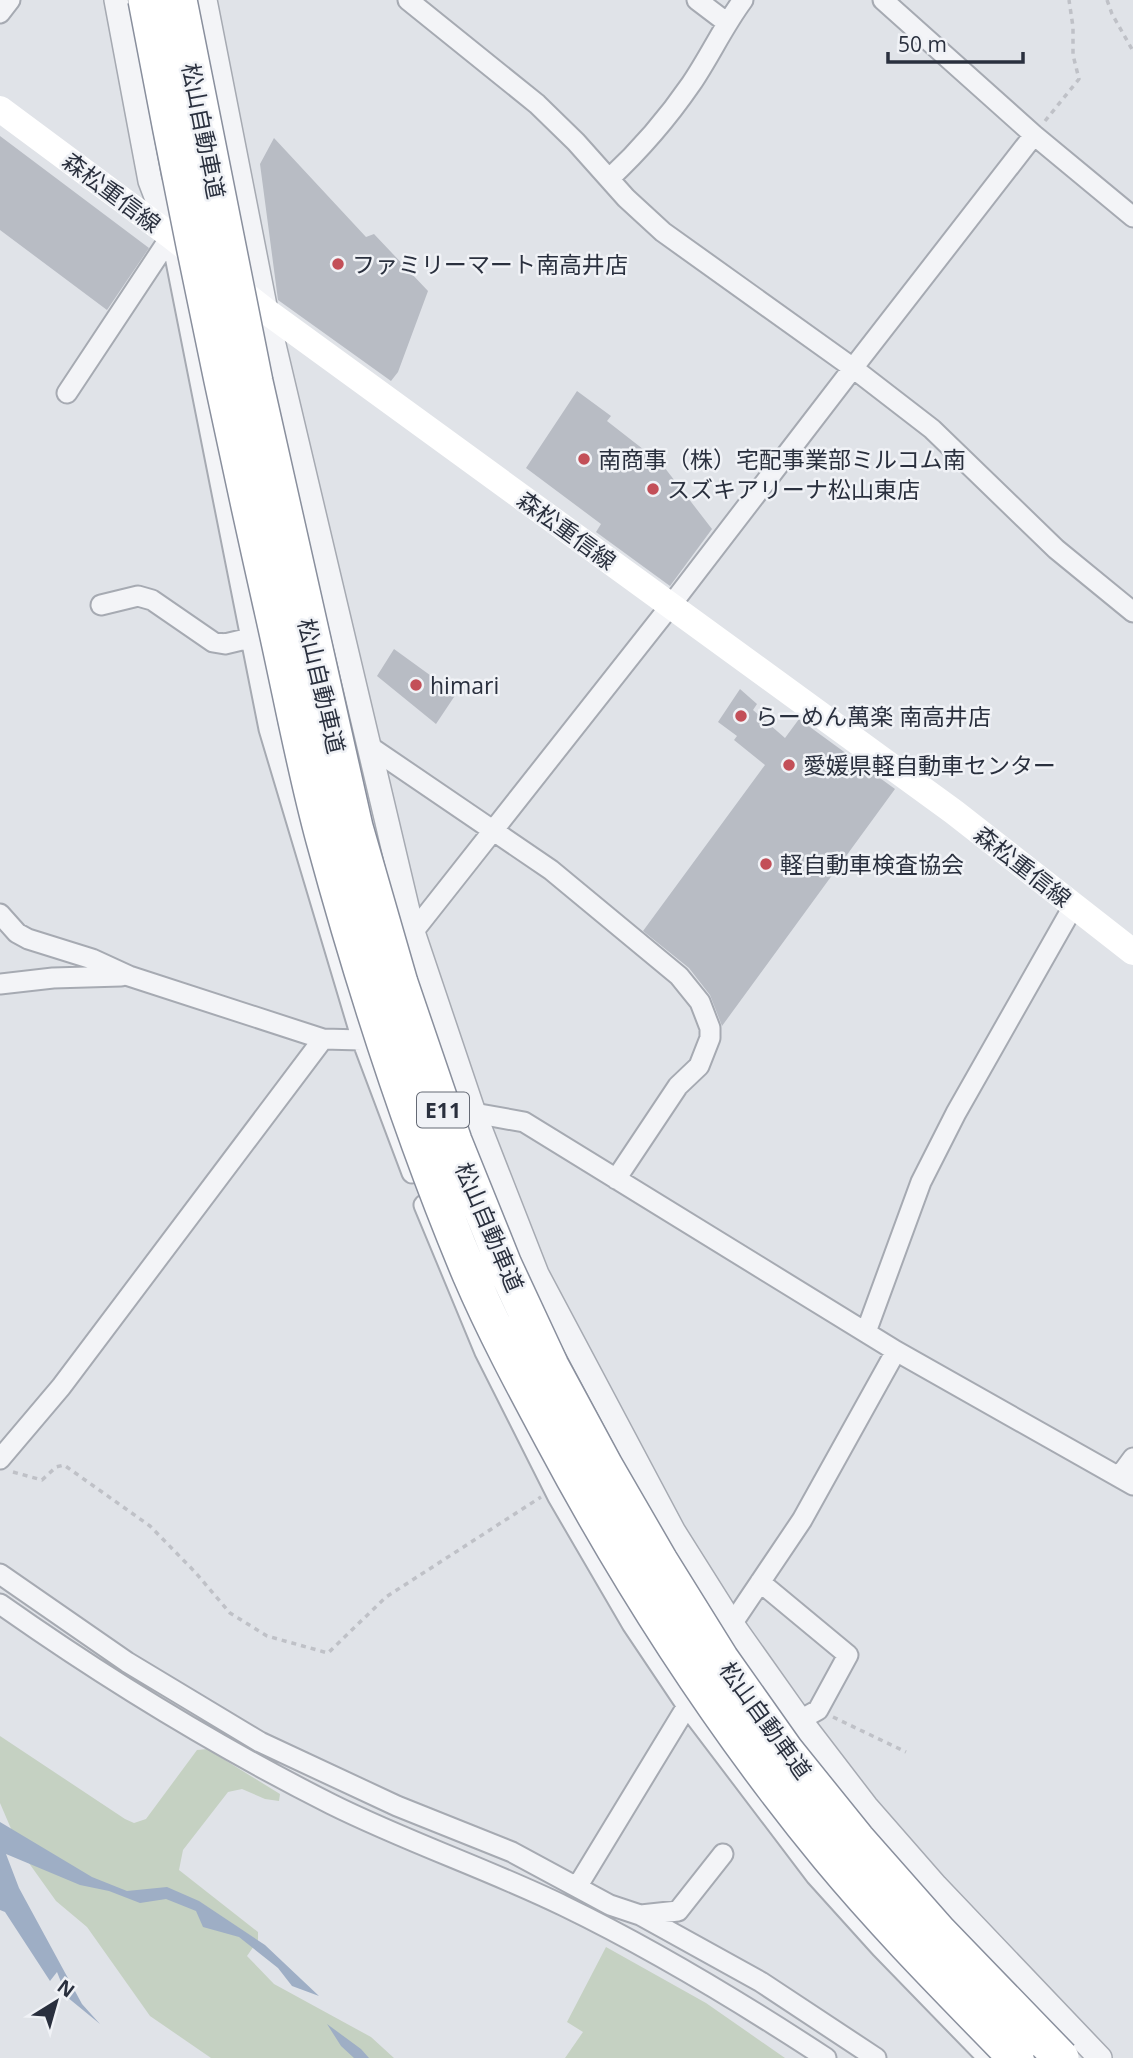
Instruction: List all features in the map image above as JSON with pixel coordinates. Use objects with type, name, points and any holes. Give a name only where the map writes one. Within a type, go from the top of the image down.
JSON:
[{"type":"highway","name":"松山自動車道","points":[[146,0],[243,482],[323,836],[369,994],[423,1153],[471,1277],[521,1380],[575,1481],[632,1579],[694,1677],[760,1771],[832,1860],[916,1955],[1016,2058]]},
{"type":"highway","name":"松山自動車道","points":[[179,0],[255,382],[355,827],[400,983],[454,1141],[504,1265],[551,1366],[660,1561],[722,1659],[786,1751],[857,1839],[940,1933],[1060,2058]]},
{"type":"main road","name":"森松重信線","points":[[0,109],[171,236],[266,312],[954,812],[1133,952]]},
{"type":"street","points":[[0,13],[10,0]]},
{"type":"street","points":[[116,0],[150,181],[171,236],[269,729],[362,1041],[442,1254],[485,1352],[554,1488],[632,1623],[687,1706],[816,1876],[881,1948],[988,2058]]},
{"type":"street","points":[[205,0],[266,312],[412,932],[474,1113],[537,1274],[674,1532],[732,1624],[809,1715],[866,1806],[936,1886],[1100,2058]]},
{"type":"street","points":[[408,0],[537,104],[663,232],[853,368],[932,429],[1056,549],[1133,612]]},
{"type":"street","points":[[697,0],[726,22]]},
{"type":"street","points":[[609,178],[658,128],[692,83],[726,22],[743,0]]},
{"type":"street","points":[[883,0],[1034,135],[1133,217]]},
{"type":"street","points":[[412,932],[671,605],[1034,135]]},
{"type":"street","points":[[67,393],[171,236]]},
{"type":"street","points":[[101,605],[138,596],[152,600],[213,642],[225,644],[250,639]]},
{"type":"street","points":[[369,746],[551,870],[679,976],[700,1002],[710,1028],[710,1038],[699,1066],[678,1086],[616,1179]]},
{"type":"street","points":[[866,1332],[927,1171],[1073,905]]},
{"type":"street","points":[[0,914],[17,933],[28,939],[92,959],[129,976],[323,1039],[362,1041],[474,1113],[524,1122],[896,1351],[1126,1481],[1133,1458]]},
{"type":"street","points":[[0,984],[53,978],[129,976]]},
{"type":"street","points":[[5,1465],[323,1039]]},
{"type":"street","points":[[732,1624],[802,1520],[896,1351]]},
{"type":"street","points":[[0,1574],[127,1662],[260,1742],[397,1806],[512,1852],[610,1905],[640,1915],[761,1982],[876,2058]]},
{"type":"street","points":[[760,1582],[848,1655],[809,1715]]},
{"type":"street","points":[[0,1604],[116,1681],[231,1751],[332,1804],[564,1906],[653,1953],[826,2058]]},
{"type":"street","points":[[577,1887],[687,1706]]},
{"type":"street","points":[[640,1915],[678,1911],[723,1854]]},
{"type":"path","points":[[1034,135],[1079,79],[1073,55],[1069,0]]},
{"type":"path","points":[[1107,0],[1133,51]]},
{"type":"path","points":[[5,1465],[42,1480],[56,1467],[64,1465],[150,1526],[230,1613],[267,1636],[328,1653],[386,1597],[554,1488]]},
{"type":"path","points":[[809,1715],[906,1752]]},
{"type":"green space","points":[[0,1736],[134,1823],[146,1819],[197,1750],[207,1749],[280,1794],[279,1801],[265,1799],[242,1789],[228,1792],[183,1850],[179,1870],[258,1932],[258,1940],[247,1956],[274,1984],[371,2037],[394,2058],[211,2058],[150,2016],[87,1927],[56,1901],[21,1852],[0,1803]]},
{"type":"green space","points":[[606,1947],[706,2003],[785,2058],[565,2058],[583,2032],[567,2022]]},
{"type":"water","points":[[0,1822],[92,1877],[127,1891],[167,1887],[199,1901],[265,1945],[319,1996],[292,1986],[278,1968],[239,1937],[203,1927],[196,1911],[166,1899],[140,1903],[109,1891],[80,1885],[6,1854],[19,1888],[82,2004],[100,2024],[67,1997],[57,1972],[50,1981],[5,1912],[0,1910]]},
{"type":"water","points":[[327,2024],[369,2058],[354,2058],[341,2046]]},
{"type":"building","points":[[0,136],[149,248],[107,310],[0,230]]},
{"type":"building","name":"ファミリーマート南高井店","points":[[274,138],[366,237],[374,234],[428,291],[398,372],[391,381],[278,300],[260,164]]},
{"type":"building","points":[[577,391],[611,416],[607,421],[648,453],[651,450],[712,529],[670,586],[596,532],[601,524],[526,468]]},
{"type":"building","name":"himari","points":[[394,649],[456,694],[436,724],[377,676]]},
{"type":"building","name":"軽自動車検査協会","points":[[740,689],[757,704],[753,710],[785,738],[799,719],[895,789],[722,1026],[710,995],[689,968],[643,931],[765,765],[734,740],[737,736],[718,722]]},
{"type":"place","name":"ファミリーマート南高井店","points":[[338,264]]},
{"type":"place","name":"南商事（株）宅配事業部ミルコム南","points":[[584,459]]},
{"type":"place","name":"スズキアリーナ松山東店","points":[[653,489]]},
{"type":"place","name":"himari","points":[[416,685]]},
{"type":"place","name":"らーめん萬楽 南高井店","points":[[741,716]]},
{"type":"place","name":"愛媛県軽自動車センター","points":[[789,765]]},
{"type":"place","name":"軽自動車検査協会","points":[[766,864]]}]
